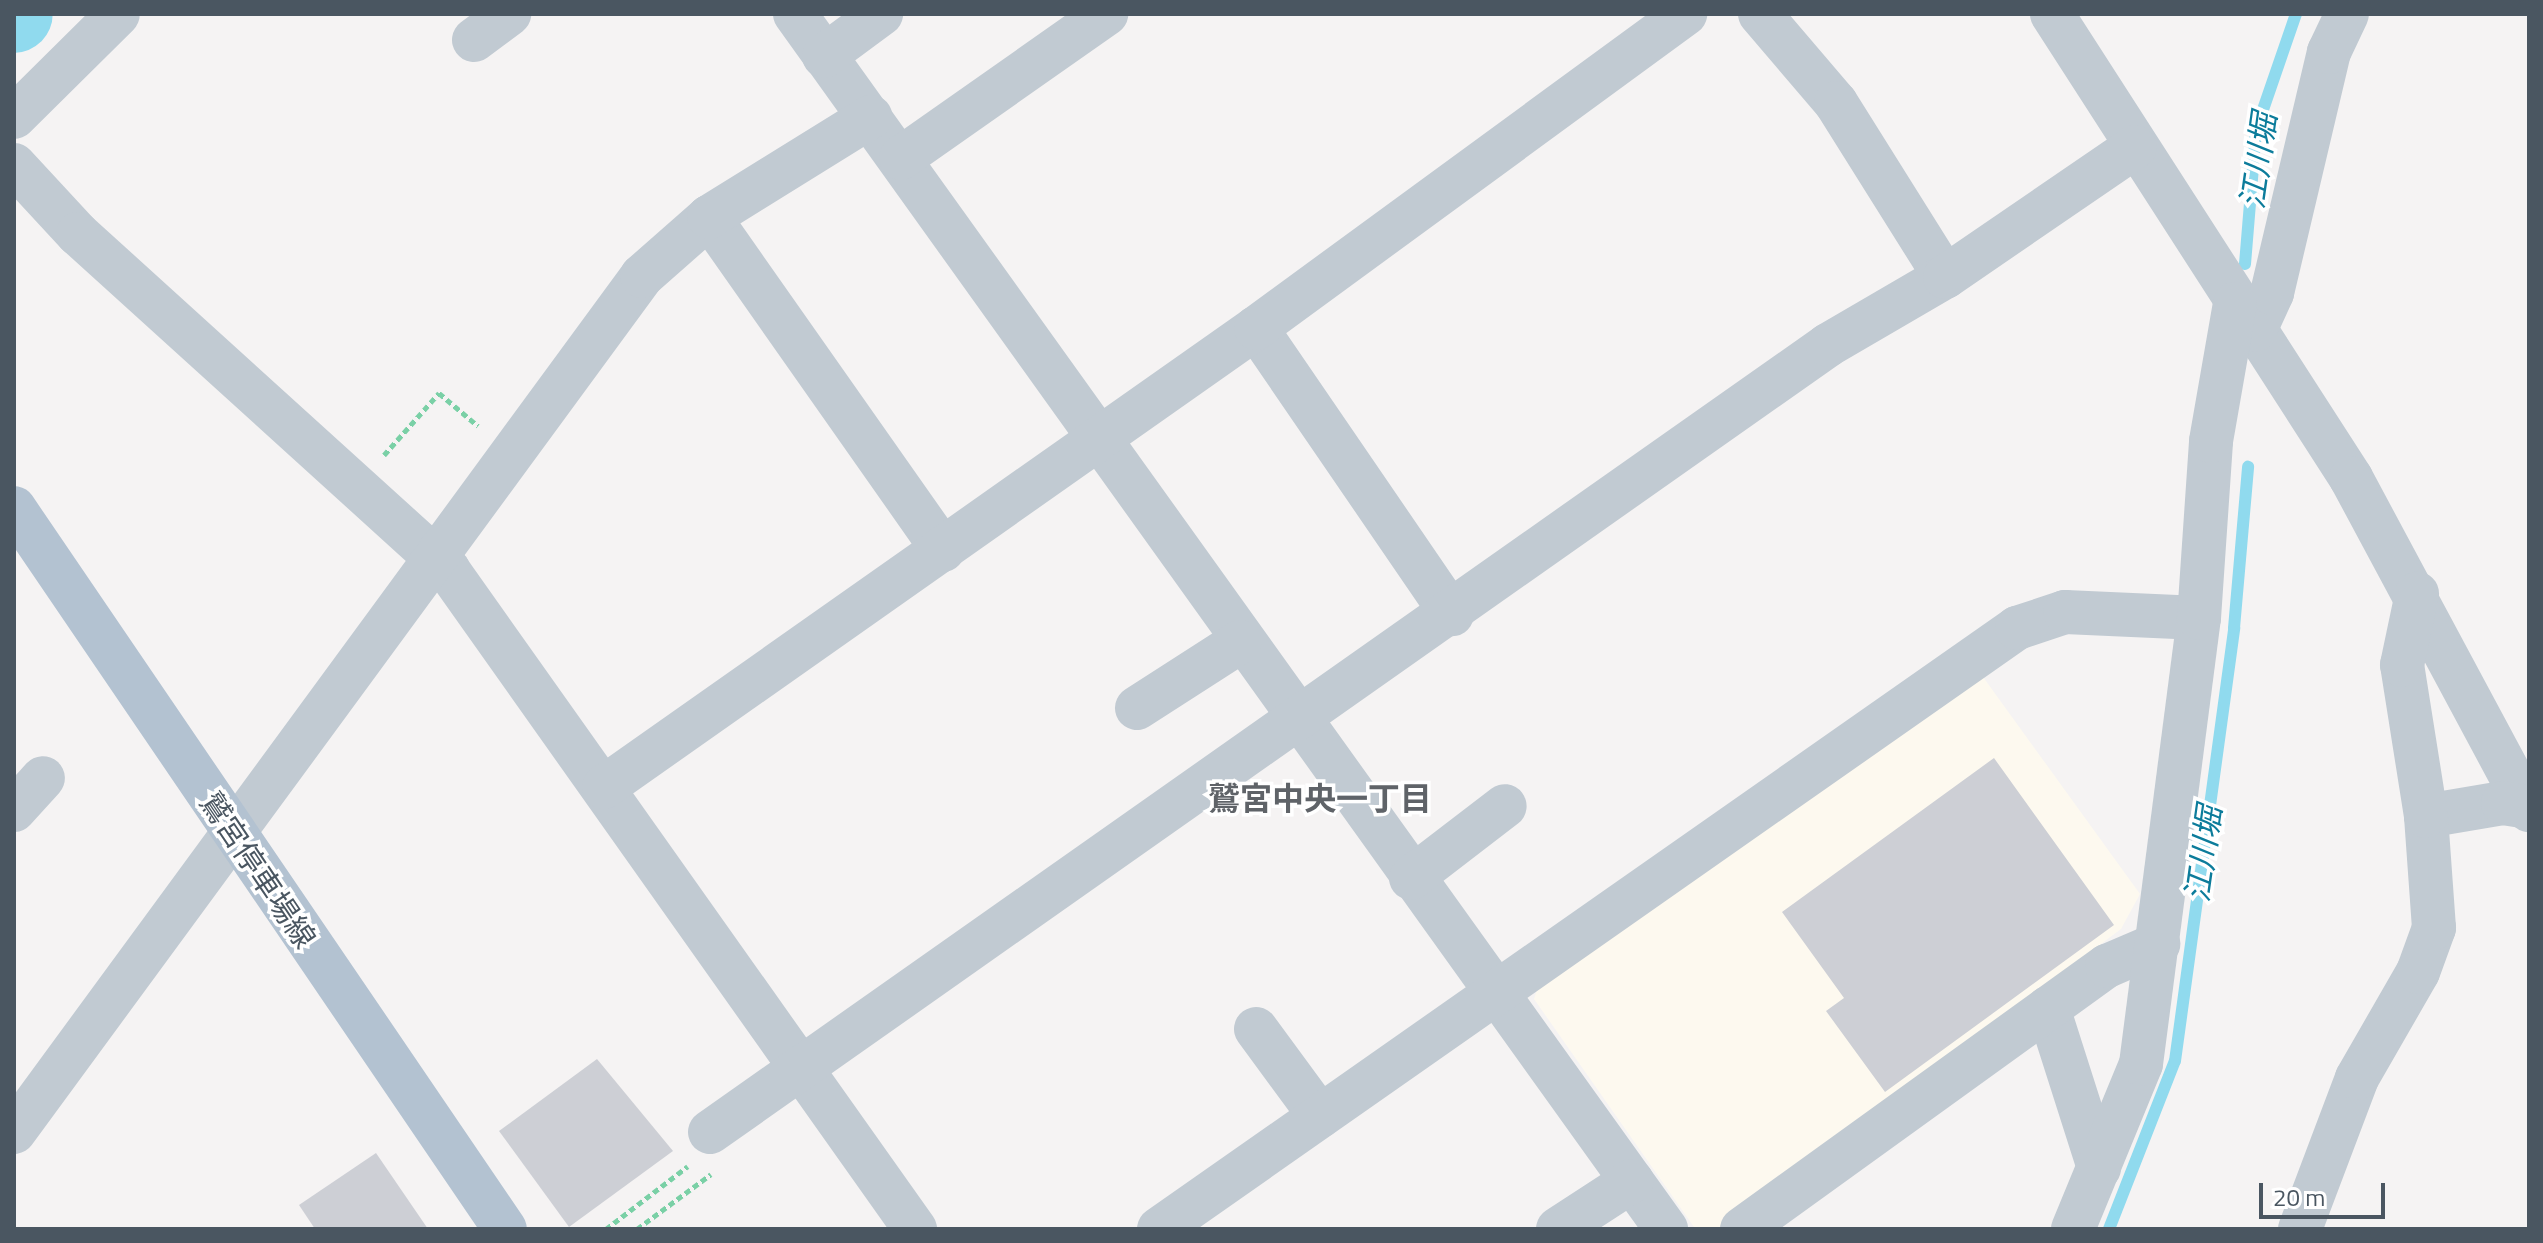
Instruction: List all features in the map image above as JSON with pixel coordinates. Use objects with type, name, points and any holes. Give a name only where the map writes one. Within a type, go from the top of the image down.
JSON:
[{"type":"main road","name":"鷲宮停車場線","points":[[14,508],[230,830],[505,1229]]},
{"type":"street","points":[[14,117],[118,14]]},
{"type":"street","points":[[474,40],[509,14]]},
{"type":"street","points":[[795,14],[901,158],[1240,642],[1666,1229]]},
{"type":"street","points":[[824,56],[881,14]]},
{"type":"street","points":[[901,158],[1106,14]]},
{"type":"street","points":[[604,787],[1256,328],[1685,14]]},
{"type":"street","points":[[1760,14],[1836,103],[1945,277]]},
{"type":"street","points":[[2052,14],[2417,594],[2529,808],[2455,807],[2426,816]]},
{"type":"street","points":[[2073,1229],[2141,1064],[2199,618],[2211,441],[2245,317],[2272,293],[2329,52],[2347,14]]},
{"type":"street","points":[[14,1132],[230,830],[642,276],[709,217],[870,117]]},
{"type":"street","points":[[710,1132],[1452,614],[1828,345],[1945,277],[2135,147]]},
{"type":"street","points":[[14,165],[78,234],[434,554],[804,1067],[915,1229]]},
{"type":"street","points":[[709,217],[943,550]]},
{"type":"street","points":[[1256,328],[1452,614]]},
{"type":"street","points":[[2300,1229],[2357,1078],[2430,949],[2434,899],[2426,816],[2402,665],[2417,594]]},
{"type":"street","points":[[1159,1229],[2017,628],[2065,612],[2199,618]]},
{"type":"street","points":[[1137,708],[1240,642]]},
{"type":"street","points":[[14,810],[43,778]]},
{"type":"street","points":[[1411,878],[1505,806]]},
{"type":"street","points":[[1742,1229],[2048,1008],[2130,952],[2158,944]]},
{"type":"street","points":[[2048,1008],[2099,1168]]},
{"type":"street","points":[[1256,1029],[1320,1116]]},
{"type":"street","points":[[1558,1229],[1632,1181]]},
{"type":"path","points":[[356,487],[439,393],[510,452]]},
{"type":"path","points":[[606,1229],[706,1152],[710,1132]]},
{"type":"shaded area","points":[[1978,670],[2140,894],[2121,929],[1720,1229],[1694,1227],[1534,999],[1538,986]]},
{"type":"building","points":[[1994,758],[2114,925],[1885,1092],[1826,1011],[1844,998],[1782,912]]},
{"type":"building","points":[[597,1059],[673,1151],[569,1227],[499,1131]]},
{"type":"building","points":[[376,1153],[428,1229],[315,1229],[299,1205]]},
{"type":"waterway","name":"江川堀","points":[[2245,264],[2256,130],[2296,14]]},
{"type":"waterway","name":"江川堀","points":[[2109,1229],[2175,1061],[2234,628],[2248,467]]},
{"type":"district","name":"鷲宮中央一丁目","points":[[1320,798]]}]
